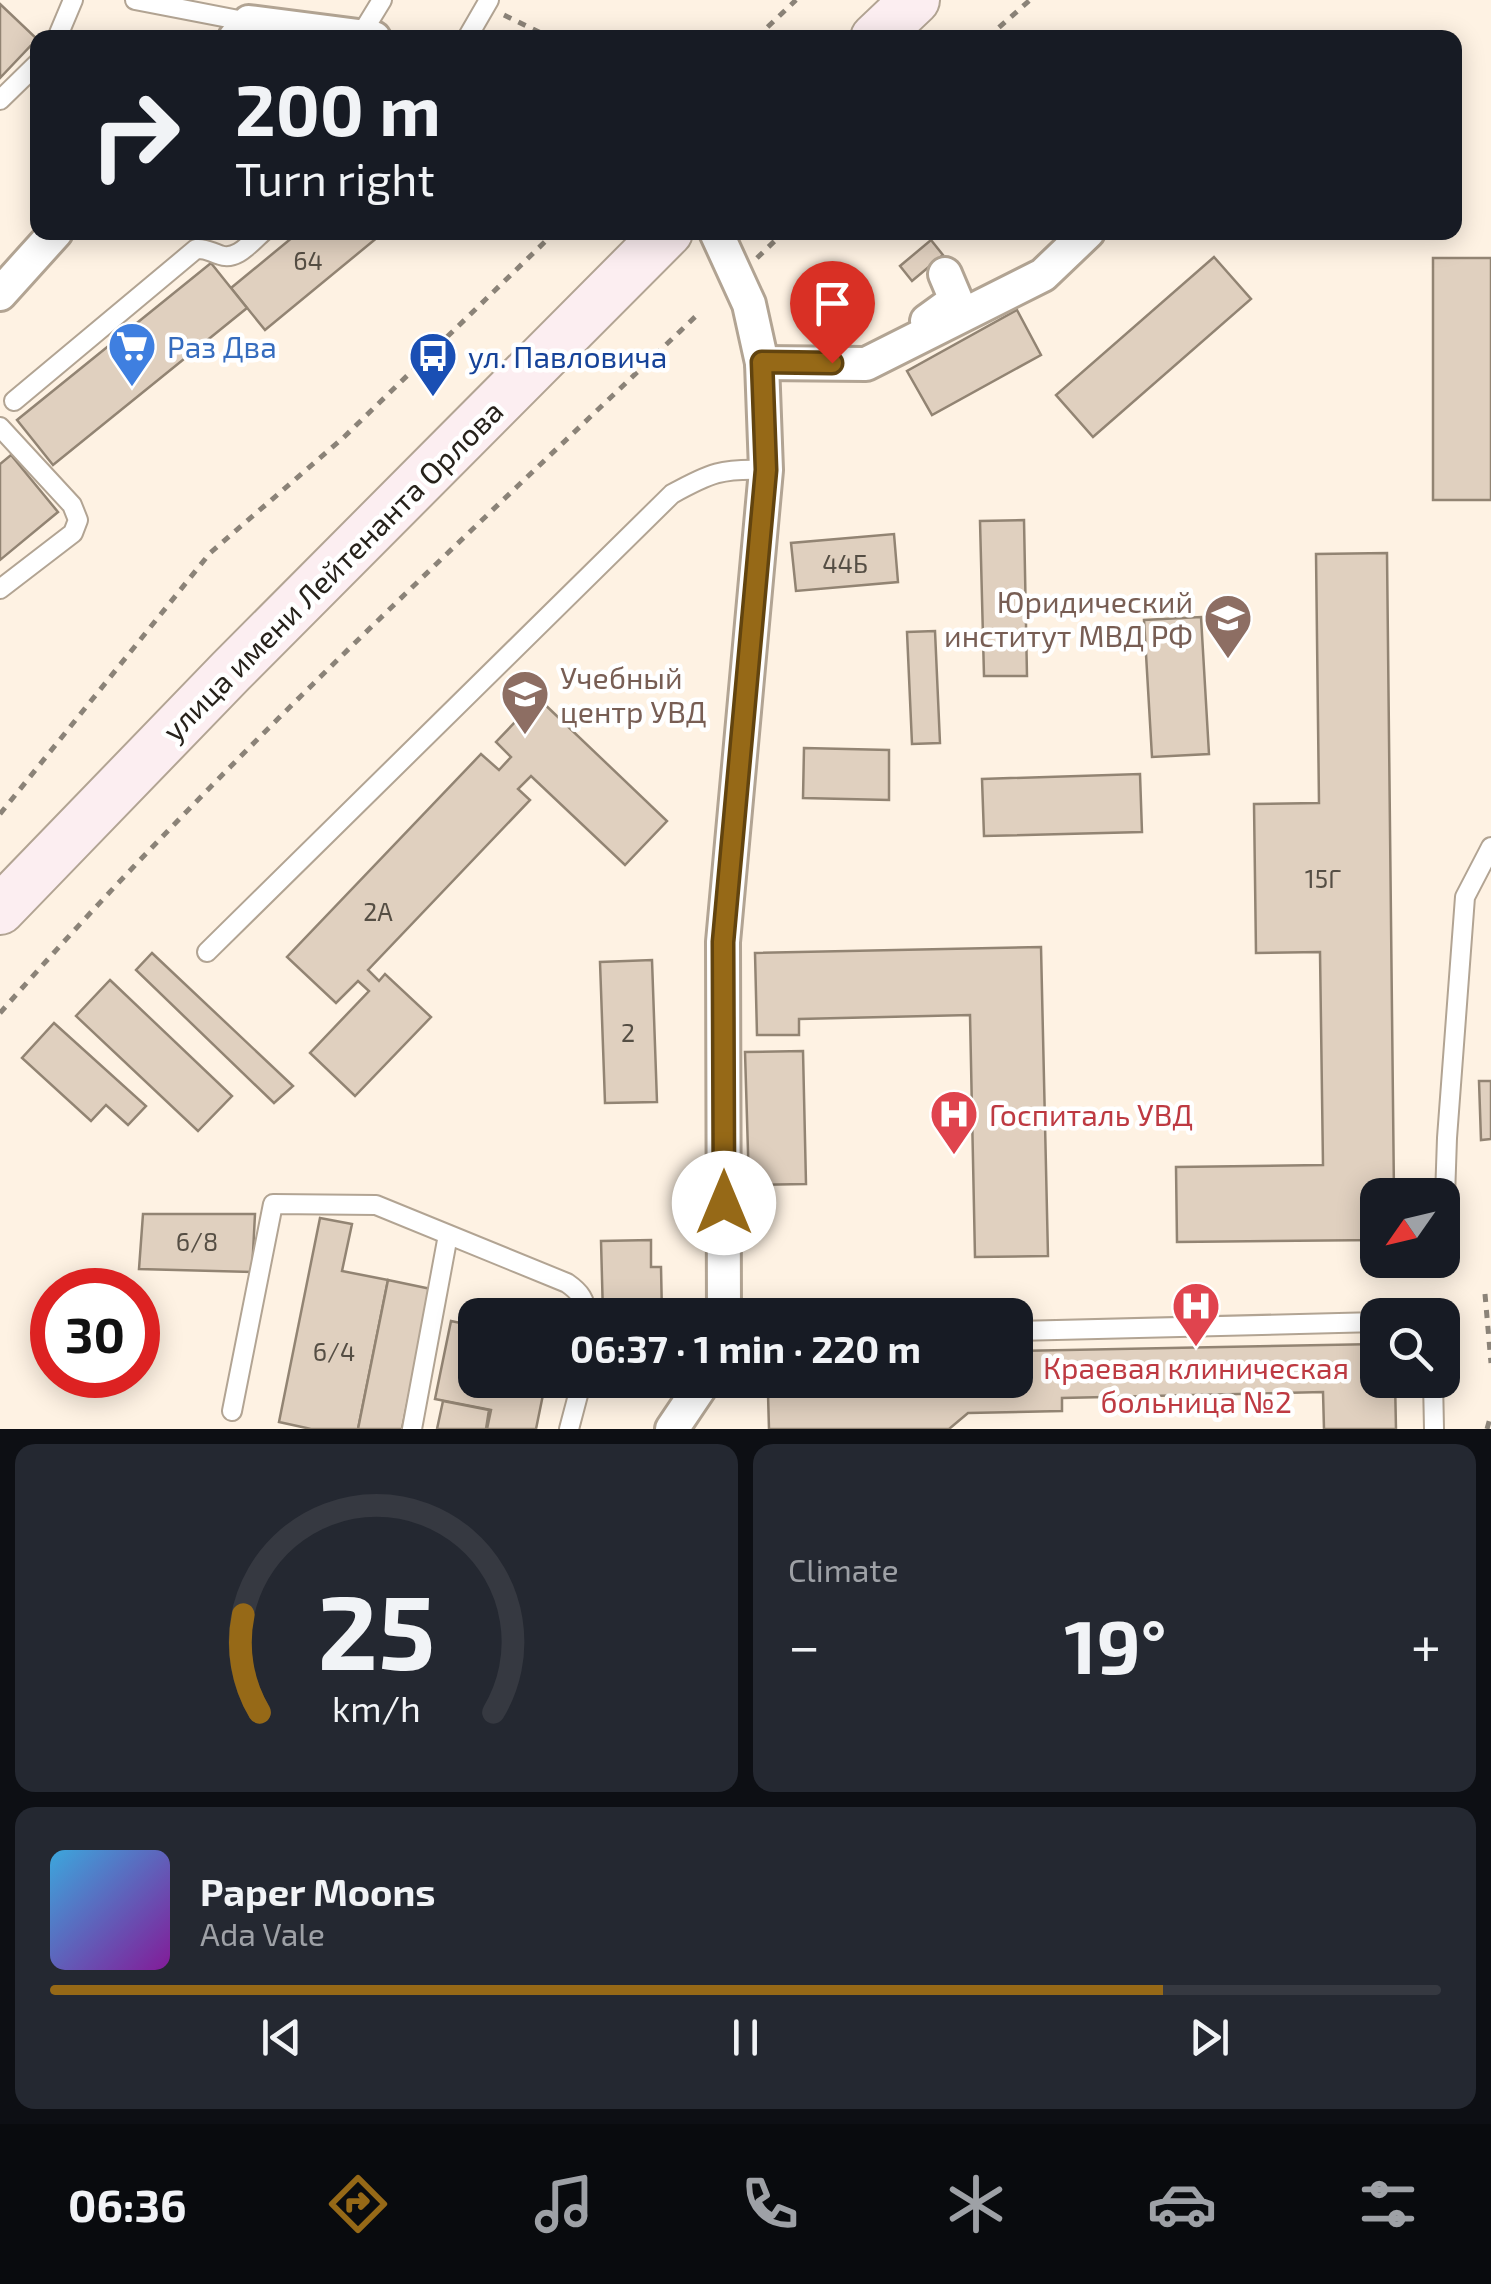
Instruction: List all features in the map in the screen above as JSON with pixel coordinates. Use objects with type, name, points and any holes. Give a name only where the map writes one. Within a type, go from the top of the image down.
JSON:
[{"type":"main road","points":[[883,30],[914,0]]},
{"type":"main road","name":"улица имени Лейтенанта Орлова","points":[[0,910],[272,629],[660,240]]},
{"type":"street","points":[[0,294],[49,240]]},
{"type":"street","points":[[720,240],[749,304],[762,362],[766,470],[723,942],[724,1298]]},
{"type":"street","points":[[762,362],[866,364],[1043,275],[1080,240]]},
{"type":"street","points":[[866,364],[956,300],[945,274]]},
{"type":"street","points":[[672,1429],[692,1398]]},
{"type":"lane","points":[[60,30],[73,0]]},
{"type":"lane","points":[[135,0],[242,30]]},
{"type":"lane","points":[[370,30],[382,0]]},
{"type":"lane","points":[[472,30],[487,3]]},
{"type":"lane","points":[[0,100],[30,72]]},
{"type":"lane","points":[[14,400],[196,249],[226,258],[253,240]]},
{"type":"lane","points":[[0,427],[72,506],[78,520],[73,533],[0,589]]},
{"type":"lane","points":[[207,952],[672,494],[728,468],[766,470]]},
{"type":"lane","points":[[1446,1178],[1465,897],[1491,848]]},
{"type":"lane","points":[[232,1410],[273,1204],[376,1205],[567,1283],[583,1298]]},
{"type":"lane","points":[[412,1429],[448,1235]]},
{"type":"lane","points":[[1033,1331],[1360,1322]]},
{"type":"lane","points":[[569,1429],[577,1398]]},
{"type":"lane","points":[[1433,1398],[1434,1429]]},
{"type":"path","points":[[764,30],[796,0]]},
{"type":"path","points":[[997,30],[1030,0]]},
{"type":"path","points":[[487,3],[536,30]]},
{"type":"path","points":[[0,814],[210,553],[343,438],[546,240]]},
{"type":"path","points":[[755,260],[776,240]]},
{"type":"path","points":[[0,1013],[75,928],[279,716],[696,316]]},
{"type":"path","points":[[1485,1294],[1491,1364]]},
{"type":"path","points":[[1487,1429],[1491,1415]]},
{"type":"building","points":[[0,4],[30,32],[30,46],[0,78]]},
{"type":"building","points":[[289,240],[374,240],[265,330],[231,288]]},
{"type":"building","points":[[931,240],[943,255],[912,281],[900,266]]},
{"type":"building","points":[[1214,257],[1251,299],[1093,437],[1056,395]]},
{"type":"building","points":[[1433,258],[1491,258],[1491,500],[1433,500]]},
{"type":"building","points":[[211,263],[247,308],[53,465],[17,420]]},
{"type":"building","points":[[1017,310],[1041,355],[932,415],[907,371]]},
{"type":"building","points":[[11,455],[58,512],[0,560],[0,464]]},
{"type":"building","points":[[1024,520],[1027,676],[984,676],[980,521]]},
{"type":"building","points":[[894,534],[898,582],[796,591],[791,543]]},
{"type":"building","points":[[1387,553],[1394,1178],[1360,1178],[1360,1240],[1177,1242],[1176,1167],[1323,1165],[1320,952],[1256,953],[1254,804],[1319,803],[1316,554]]},
{"type":"building","points":[[1201,617],[1209,754],[1152,757],[1144,620]]},
{"type":"building","points":[[935,631],[940,743],[912,744],[907,632]]},
{"type":"building","points":[[538,698],[667,821],[625,865],[531,776],[518,789],[530,800],[368,970],[379,981],[385,974],[431,1017],[355,1096],[310,1053],[369,991],[358,981],[336,1003],[287,957],[481,754],[499,770],[511,757],[496,742]]},
{"type":"building","points":[[804,748],[889,750],[889,800],[803,798]]},
{"type":"building","points":[[1140,774],[1142,832],[984,836],[982,779]]},
{"type":"building","points":[[1041,947],[1048,1256],[975,1257],[970,1015],[799,1019],[799,1035],[757,1035],[755,953]]},
{"type":"building","points":[[152,953],[293,1086],[274,1103],[136,970]]},
{"type":"building","points":[[652,960],[657,1102],[605,1103],[600,962]]},
{"type":"building","points":[[110,980],[232,1096],[198,1131],[76,1016]]},
{"type":"building","points":[[54,1023],[146,1106],[128,1125],[106,1105],[91,1121],[22,1058]]},
{"type":"building","points":[[803,1051],[806,1184],[749,1185],[745,1052]]},
{"type":"building","points":[[1479,1081],[1491,1081],[1491,1139],[1481,1140]]},
{"type":"building","points":[[143,1214],[255,1214],[252,1272],[139,1268]]},
{"type":"building","points":[[320,1218],[352,1224],[342,1271],[388,1280],[358,1429],[311,1429],[279,1422]]},
{"type":"building","points":[[651,1240],[651,1267],[661,1267],[662,1298],[603,1298],[601,1241]]},
{"type":"building","points":[[388,1280],[431,1289],[402,1429],[358,1429]]},
{"type":"building","points":[[451,1321],[458,1322],[458,1398],[542,1398],[536,1429],[487,1429],[491,1410],[435,1399]]},
{"type":"building","points":[[1360,1344],[1360,1398],[1395,1398],[1396,1429],[1324,1429],[1323,1392],[1062,1398],[1062,1411],[968,1413],[949,1429],[769,1429],[768,1398],[1033,1398],[1033,1351]]},
{"type":"building","points":[[443,1401],[489,1410],[486,1429],[437,1429]]},
{"type":"place","name":"Раз Два","points":[[132,388]]},
{"type":"place","name":"ул. Павловича","points":[[433,398]]},
{"type":"place","name":"Юридический институт МВД РФ","points":[[1228,660]]},
{"type":"place","name":"Учебный центр УВД","points":[[525,736]]},
{"type":"place","name":"Госпиталь УВД","points":[[954,1156]]},
{"type":"place","name":"Краевая клиническая больница №2","points":[[1196,1348]]},
{"type":"route","points":[[724,1203],[723,942],[766,470],[762,362],[832,363]]}]
